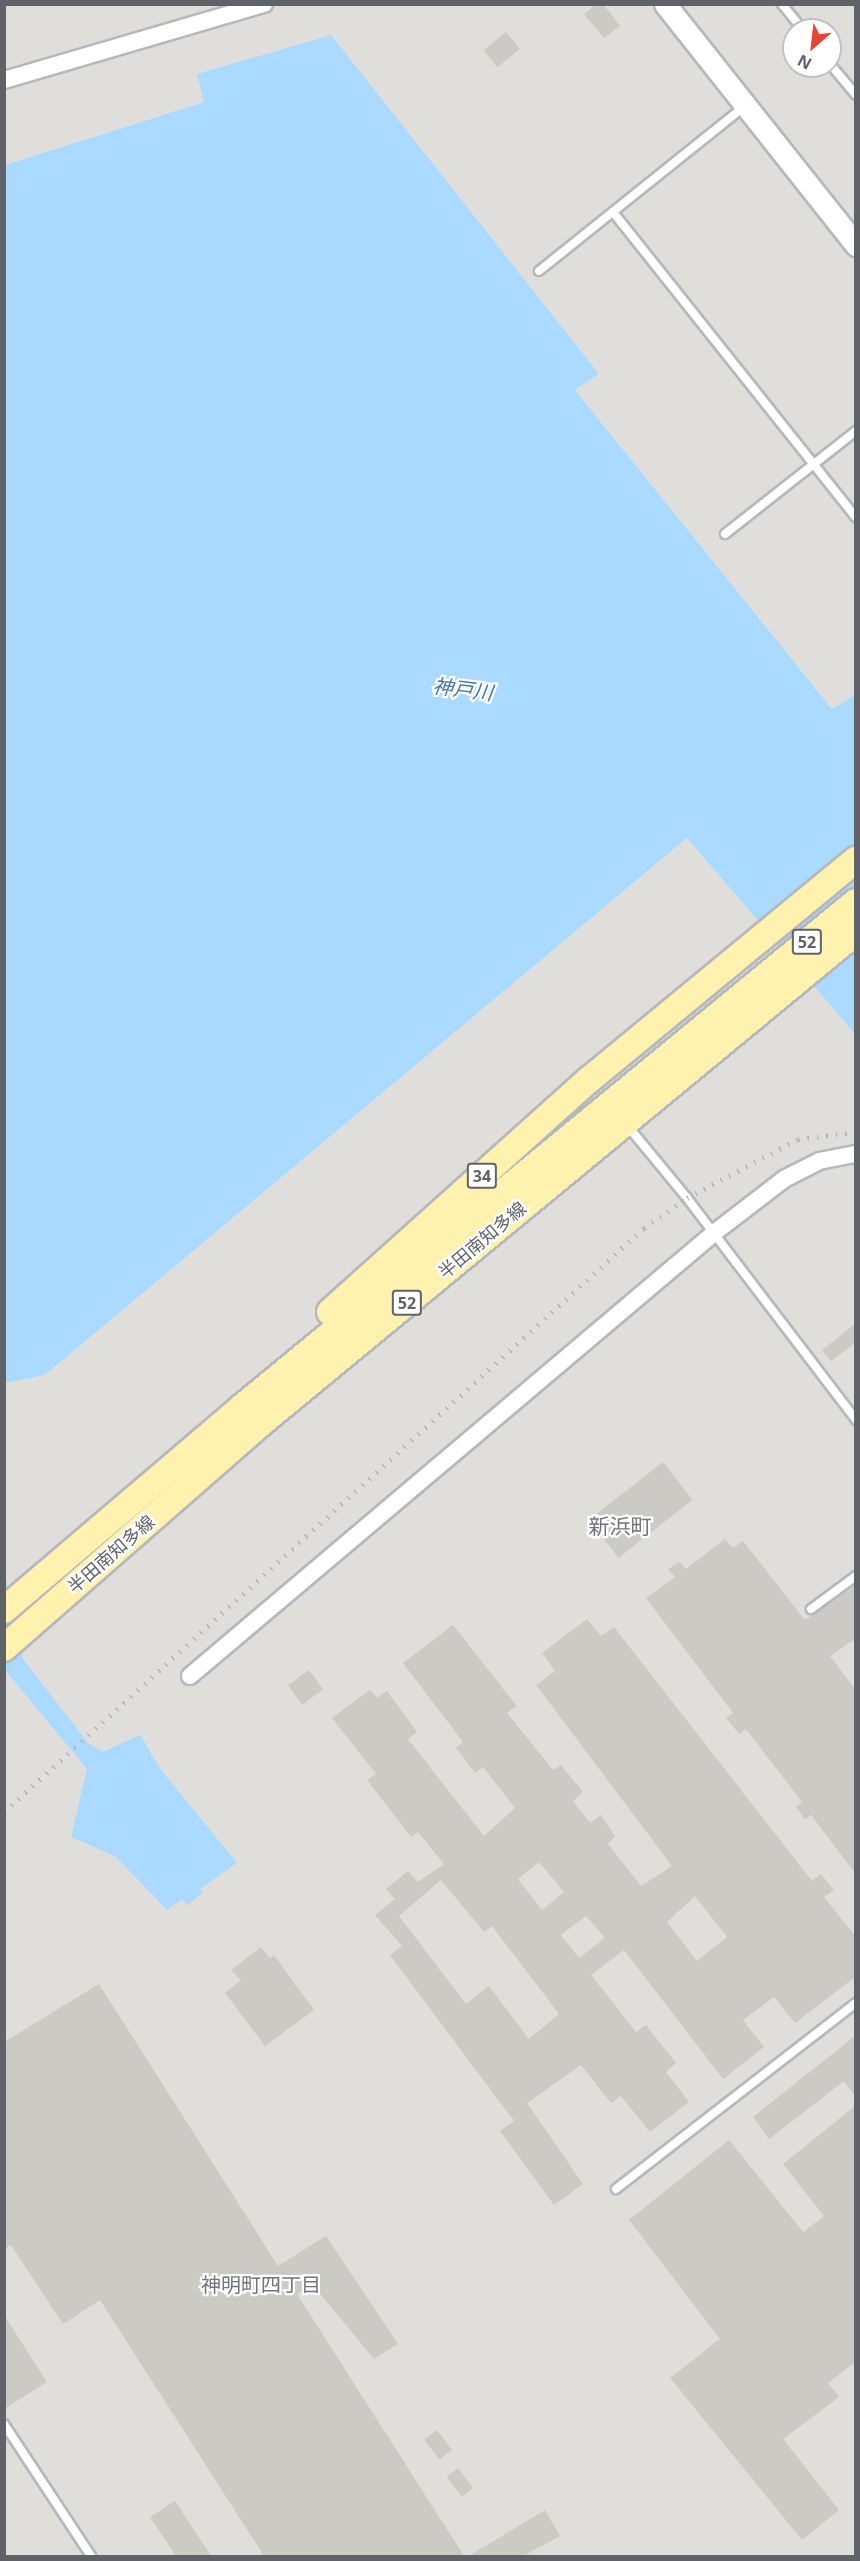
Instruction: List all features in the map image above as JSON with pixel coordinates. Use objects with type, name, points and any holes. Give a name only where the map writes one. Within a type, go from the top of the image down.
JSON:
[{"type":"main road","name":"34","points":[[241,1408],[308,1332],[590,1079],[855,860]]},
{"type":"main road","name":"半田南知多線","points":[[4,1610],[241,1408],[617,1113],[766,990],[855,902]]},
{"type":"main road","name":"半田南知多線","points":[[766,990],[855,932]]},
{"type":"main road","name":"半田南知多線","points":[[4,1648],[617,1113]]},
{"type":"street","points":[[4,80],[264,4]]},
{"type":"street","points":[[666,4],[855,245]]},
{"type":"street","points":[[190,1676],[714,1233],[784,1179],[819,1161],[855,1154]]},
{"type":"lane","points":[[783,4],[794,18]]},
{"type":"lane","points":[[841,78],[855,95]]},
{"type":"lane","points":[[539,271],[746,105]]},
{"type":"lane","points":[[614,212],[855,517]]},
{"type":"lane","points":[[725,534],[855,431]]},
{"type":"lane","points":[[617,1113],[714,1233],[855,1419]]},
{"type":"lane","points":[[811,1609],[855,1576]]},
{"type":"lane","points":[[616,2189],[855,2002]]},
{"type":"lane","points":[[4,2424],[91,2556]]},
{"type":"shaded area","points":[[5,5],[855,5],[855,699],[853,696],[832,709],[575,390],[599,374],[198,74],[204,102],[5,165]]},
{"type":"shaded area","points":[[687,838],[855,1034],[855,2556],[5,2556],[5,1383],[45,1375]]},
{"type":"water","name":"神戸川","points":[[331,35],[599,374],[575,390],[832,709],[853,696],[855,699],[855,1034],[687,838],[45,1375],[5,1383],[5,165],[204,102],[197,74]]},
{"type":"water","points":[[4,1570],[23,1659],[88,1743],[103,1752],[140,1735],[161,1770],[237,1863],[200,1889],[203,1893],[187,1905],[182,1899],[167,1910],[115,1856],[71,1837],[87,1769],[5,1670]]},
{"type":"building","points":[[596,4],[603,4],[620,26],[604,38],[584,14]]},
{"type":"building","points":[[506,32],[520,49],[497,67],[483,50]]},
{"type":"building","points":[[855,1324],[855,1343],[831,1361],[822,1350]]},
{"type":"building","points":[[663,1462],[693,1500],[618,1558],[589,1520]]},
{"type":"building","points":[[725,1539],[733,1548],[743,1541],[805,1620],[855,1586],[855,1639],[830,1656],[855,1689],[855,1873],[811,1815],[805,1819],[796,1807],[802,1802],[746,1729],[739,1734],[726,1718],[733,1713],[646,1598],[675,1577],[668,1569],[680,1562],[686,1569]]},
{"type":"building","points":[[587,1619],[601,1636],[614,1627],[812,1881],[821,1874],[834,1890],[824,1897],[855,1936],[855,1977],[795,2023],[774,1997],[743,2020],[764,2047],[723,2079],[624,1950],[591,1975],[636,2032],[646,2025],[676,2063],[666,2072],[689,2102],[650,2132],[621,2096],[611,2103],[581,2065],[527,2103],[583,2184],[554,2205],[500,2131],[514,2121],[390,1955],[402,1946],[375,1915],[395,1899],[386,1889],[408,1871],[418,1882],[444,1864],[418,1832],[411,1837],[367,1780],[376,1774],[332,1718],[370,1690],[377,1698],[387,1691],[417,1732],[408,1739],[484,1836],[515,1808],[483,1767],[475,1773],[456,1748],[463,1742],[403,1663],[453,1625],[517,1706],[507,1713],[553,1770],[561,1765],[583,1792],[573,1801],[590,1823],[601,1815],[615,1836],[608,1844],[641,1886],[672,1866],[536,1685],[555,1671],[542,1653]],"holes":[[[539,1862],[564,1892],[542,1910],[518,1879]],[[441,1880],[484,1932],[492,1926],[559,2014],[529,2039],[489,1986],[466,2004],[399,1916]],[[695,1896],[727,1937],[697,1961],[667,1922]],[[586,1916],[605,1938],[579,1958],[561,1935]]]},
{"type":"building","points":[[309,1670],[323,1689],[302,1705],[288,1685]]},
{"type":"building","points":[[261,1947],[270,1958],[274,1955],[314,2010],[265,2046],[225,1993],[241,1980],[231,1970]]},
{"type":"building","points":[[99,1984],[278,2266],[326,2236],[398,2344],[374,2359],[312,2284],[297,2294],[464,2556],[264,2556],[100,2300],[63,2324],[11,2245],[4,2249],[4,2042]]},
{"type":"building","points":[[855,2036],[855,2096],[844,2081],[769,2139],[753,2117]]},
{"type":"building","points":[[855,2106],[855,2362],[828,2383],[839,2397],[783,2439],[839,2510],[802,2540],[670,2378],[720,2339],[629,2220],[729,2140],[803,2232],[824,2216],[783,2164]]},
{"type":"building","points":[[4,2315],[47,2382],[4,2409]]},
{"type":"building","points":[[437,2430],[452,2450],[439,2460],[424,2440]]},
{"type":"building","points":[[458,2468],[473,2488],[462,2496],[447,2476]]},
{"type":"building","points":[[175,2501],[211,2556],[176,2556],[150,2517]]},
{"type":"building","points":[[545,2510],[560,2536],[523,2556],[469,2556]]},
{"type":"railway","points":[[4,1812],[644,1228],[687,1198],[798,1139],[856,1132]]},
{"type":"district","name":"新浜町","points":[[620,1526]]},
{"type":"district","name":"神明町四丁目","points":[[261,2284]]}]
